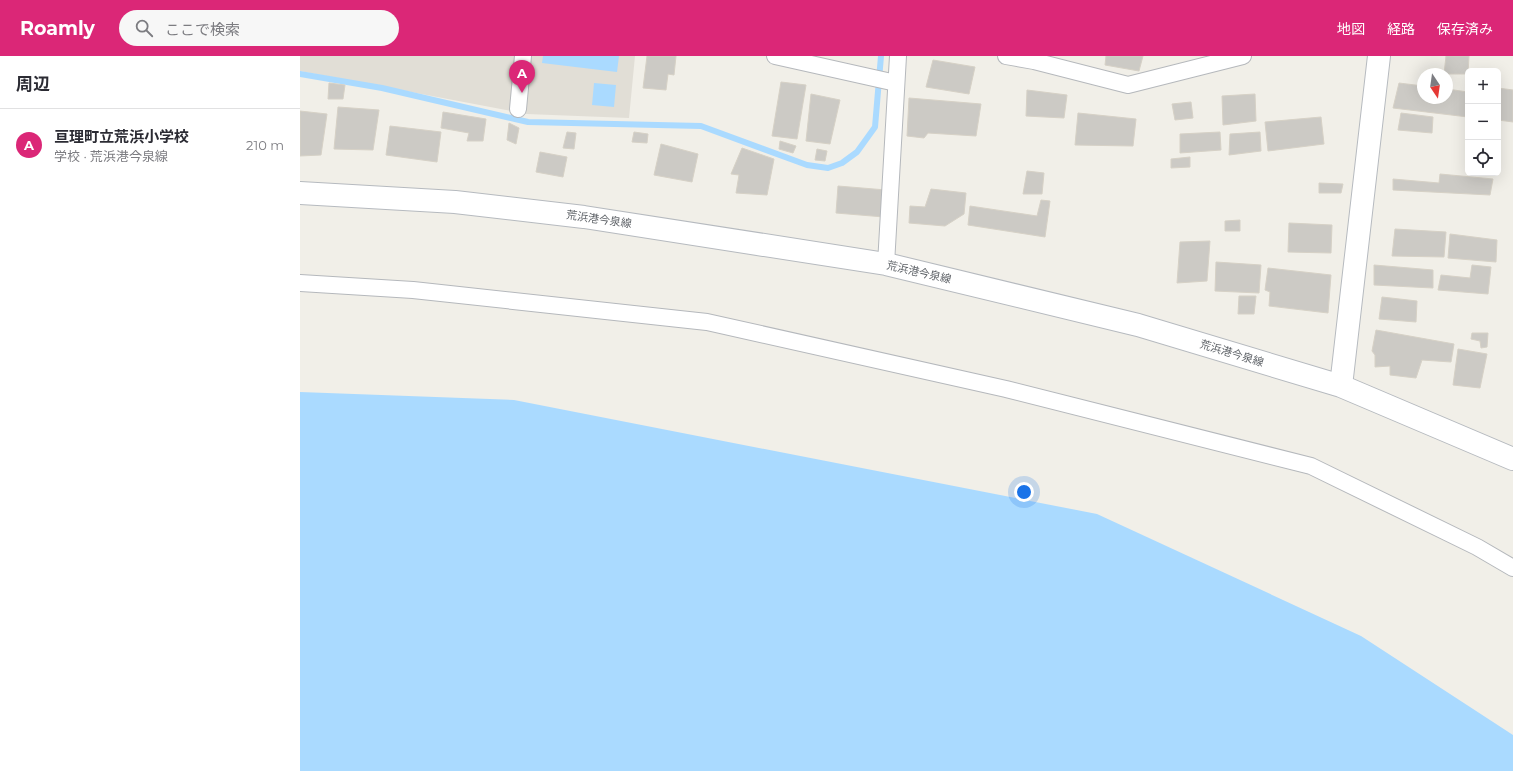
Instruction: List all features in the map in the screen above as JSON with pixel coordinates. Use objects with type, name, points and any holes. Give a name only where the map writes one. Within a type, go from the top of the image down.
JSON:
[{"type":"main road","points":[[1341,386],[1379,56]]},
{"type":"main road","name":"荒浜港今泉線","points":[[300,193],[455,202],[584,217],[886,264],[1138,325],[1341,386],[1513,459]]},
{"type":"street","points":[[518,109],[523,56]]},
{"type":"street","points":[[775,56],[885,80]]},
{"type":"street","points":[[886,264],[885,80],[898,56]]},
{"type":"street","points":[[1006,56],[1034,61],[1128,85],[1243,56]]},
{"type":"street","points":[[300,283],[413,290],[707,322],[1006,389],[1311,466],[1477,547],[1513,568]]},
{"type":"shaded area","points":[[300,56],[635,56],[629,118],[527,114],[300,71]]},
{"type":"water","points":[[543,56],[619,56],[617,72],[542,63]]},
{"type":"water","points":[[594,83],[616,85],[614,107],[592,105]]},
{"type":"water","points":[[300,392],[514,400],[1097,514],[1361,636],[1513,735],[1513,771],[300,771]]},
{"type":"building","points":[[647,56],[676,56],[674,75],[668,74],[666,90],[643,88]]},
{"type":"building","points":[[1106,56],[1143,56],[1139,71],[1105,65]]},
{"type":"building","points":[[1446,56],[1469,56],[1468,68],[1465,68],[1465,74],[1453,74],[1453,68],[1445,68]]},
{"type":"building","points":[[933,60],[975,67],[969,94],[926,87]]},
{"type":"building","points":[[781,82],[806,85],[797,139],[772,136]]},
{"type":"building","points":[[329,83],[345,85],[343,99],[328,99]]},
{"type":"building","points":[[1399,83],[1417,85],[1417,104],[1453,104],[1453,90],[1465,92],[1465,117],[1393,108]]},
{"type":"building","points":[[1501,88],[1513,90],[1513,122],[1501,120]]},
{"type":"building","points":[[1027,90],[1067,95],[1064,118],[1026,116]]},
{"type":"building","points":[[811,94],[840,100],[830,144],[806,141]]},
{"type":"building","points":[[1255,94],[1256,121],[1223,125],[1222,96]]},
{"type":"building","points":[[909,98],[981,104],[976,136],[928,133],[924,138],[907,136]]},
{"type":"building","points":[[1191,102],[1193,118],[1175,120],[1172,104]]},
{"type":"building","points":[[338,107],[379,110],[373,150],[334,149]]},
{"type":"building","points":[[300,111],[327,114],[321,155],[300,156]]},
{"type":"building","points":[[443,112],[486,119],[483,141],[467,141],[469,133],[441,128]]},
{"type":"building","points":[[1078,113],[1136,119],[1133,146],[1075,145]]},
{"type":"building","points":[[1401,113],[1433,117],[1432,133],[1398,130]]},
{"type":"building","points":[[1321,117],[1324,144],[1268,151],[1265,122]]},
{"type":"building","points":[[509,123],[519,128],[516,144],[507,140]]},
{"type":"building","points":[[390,126],[441,132],[437,162],[386,155]]},
{"type":"building","points":[[567,132],[576,133],[574,149],[563,148]]},
{"type":"building","points":[[634,132],[648,134],[647,143],[632,142]]},
{"type":"building","points":[[1220,132],[1221,150],[1180,153],[1180,134]]},
{"type":"building","points":[[1260,132],[1261,151],[1229,155],[1230,134]]},
{"type":"building","points":[[780,141],[796,146],[793,153],[779,149]]},
{"type":"building","points":[[661,144],[698,154],[692,182],[654,175]]},
{"type":"building","points":[[742,148],[774,159],[767,195],[736,193],[739,175],[731,174]]},
{"type":"building","points":[[817,149],[827,151],[825,161],[815,160]]},
{"type":"building","points":[[540,152],[567,157],[563,177],[536,172]]},
{"type":"building","points":[[1190,157],[1190,167],[1171,168],[1171,159]]},
{"type":"building","points":[[1027,171],[1044,173],[1042,194],[1023,194]]},
{"type":"building","points":[[1440,174],[1493,179],[1490,195],[1393,190],[1393,179],[1439,183]]},
{"type":"building","points":[[1319,183],[1343,184],[1341,193],[1319,193]]},
{"type":"building","points":[[838,186],[886,190],[884,217],[836,213]]},
{"type":"building","points":[[931,189],[966,193],[964,214],[945,226],[909,223],[910,206],[925,207]]},
{"type":"building","points":[[1041,200],[1050,201],[1045,237],[968,225],[970,206],[1037,216]]},
{"type":"building","points":[[1240,220],[1240,231],[1225,231],[1225,221]]},
{"type":"building","points":[[1289,223],[1332,225],[1331,253],[1288,252]]},
{"type":"building","points":[[1395,229],[1446,232],[1444,257],[1392,256]]},
{"type":"building","points":[[1450,234],[1497,240],[1496,262],[1448,258]]},
{"type":"building","points":[[1210,241],[1207,281],[1177,283],[1180,242]]},
{"type":"building","points":[[1216,262],[1261,265],[1259,293],[1215,291]]},
{"type":"building","points":[[1374,265],[1433,270],[1433,288],[1374,285]]},
{"type":"building","points":[[1472,265],[1491,267],[1488,294],[1438,290],[1441,275],[1470,278]]},
{"type":"building","points":[[1268,268],[1331,275],[1328,313],[1269,306],[1270,292],[1265,290]]},
{"type":"building","points":[[1239,296],[1256,296],[1254,314],[1238,314]]},
{"type":"building","points":[[1382,297],[1417,301],[1416,322],[1379,319]]},
{"type":"building","points":[[1376,330],[1454,344],[1451,362],[1422,360],[1416,378],[1390,375],[1390,366],[1375,367],[1375,355],[1372,351]]},
{"type":"building","points":[[1472,333],[1488,333],[1487,347],[1481,348],[1480,341],[1471,339]]},
{"type":"building","points":[[1458,349],[1487,354],[1480,388],[1453,385]]},
{"type":"waterway","points":[[300,74],[382,88],[528,122],[701,126],[807,165],[828,168],[842,163],[857,152],[875,127],[881,56]]},
{"type":"place","name":"亘理町立荒浜小学校","points":[[522,93]]}]
